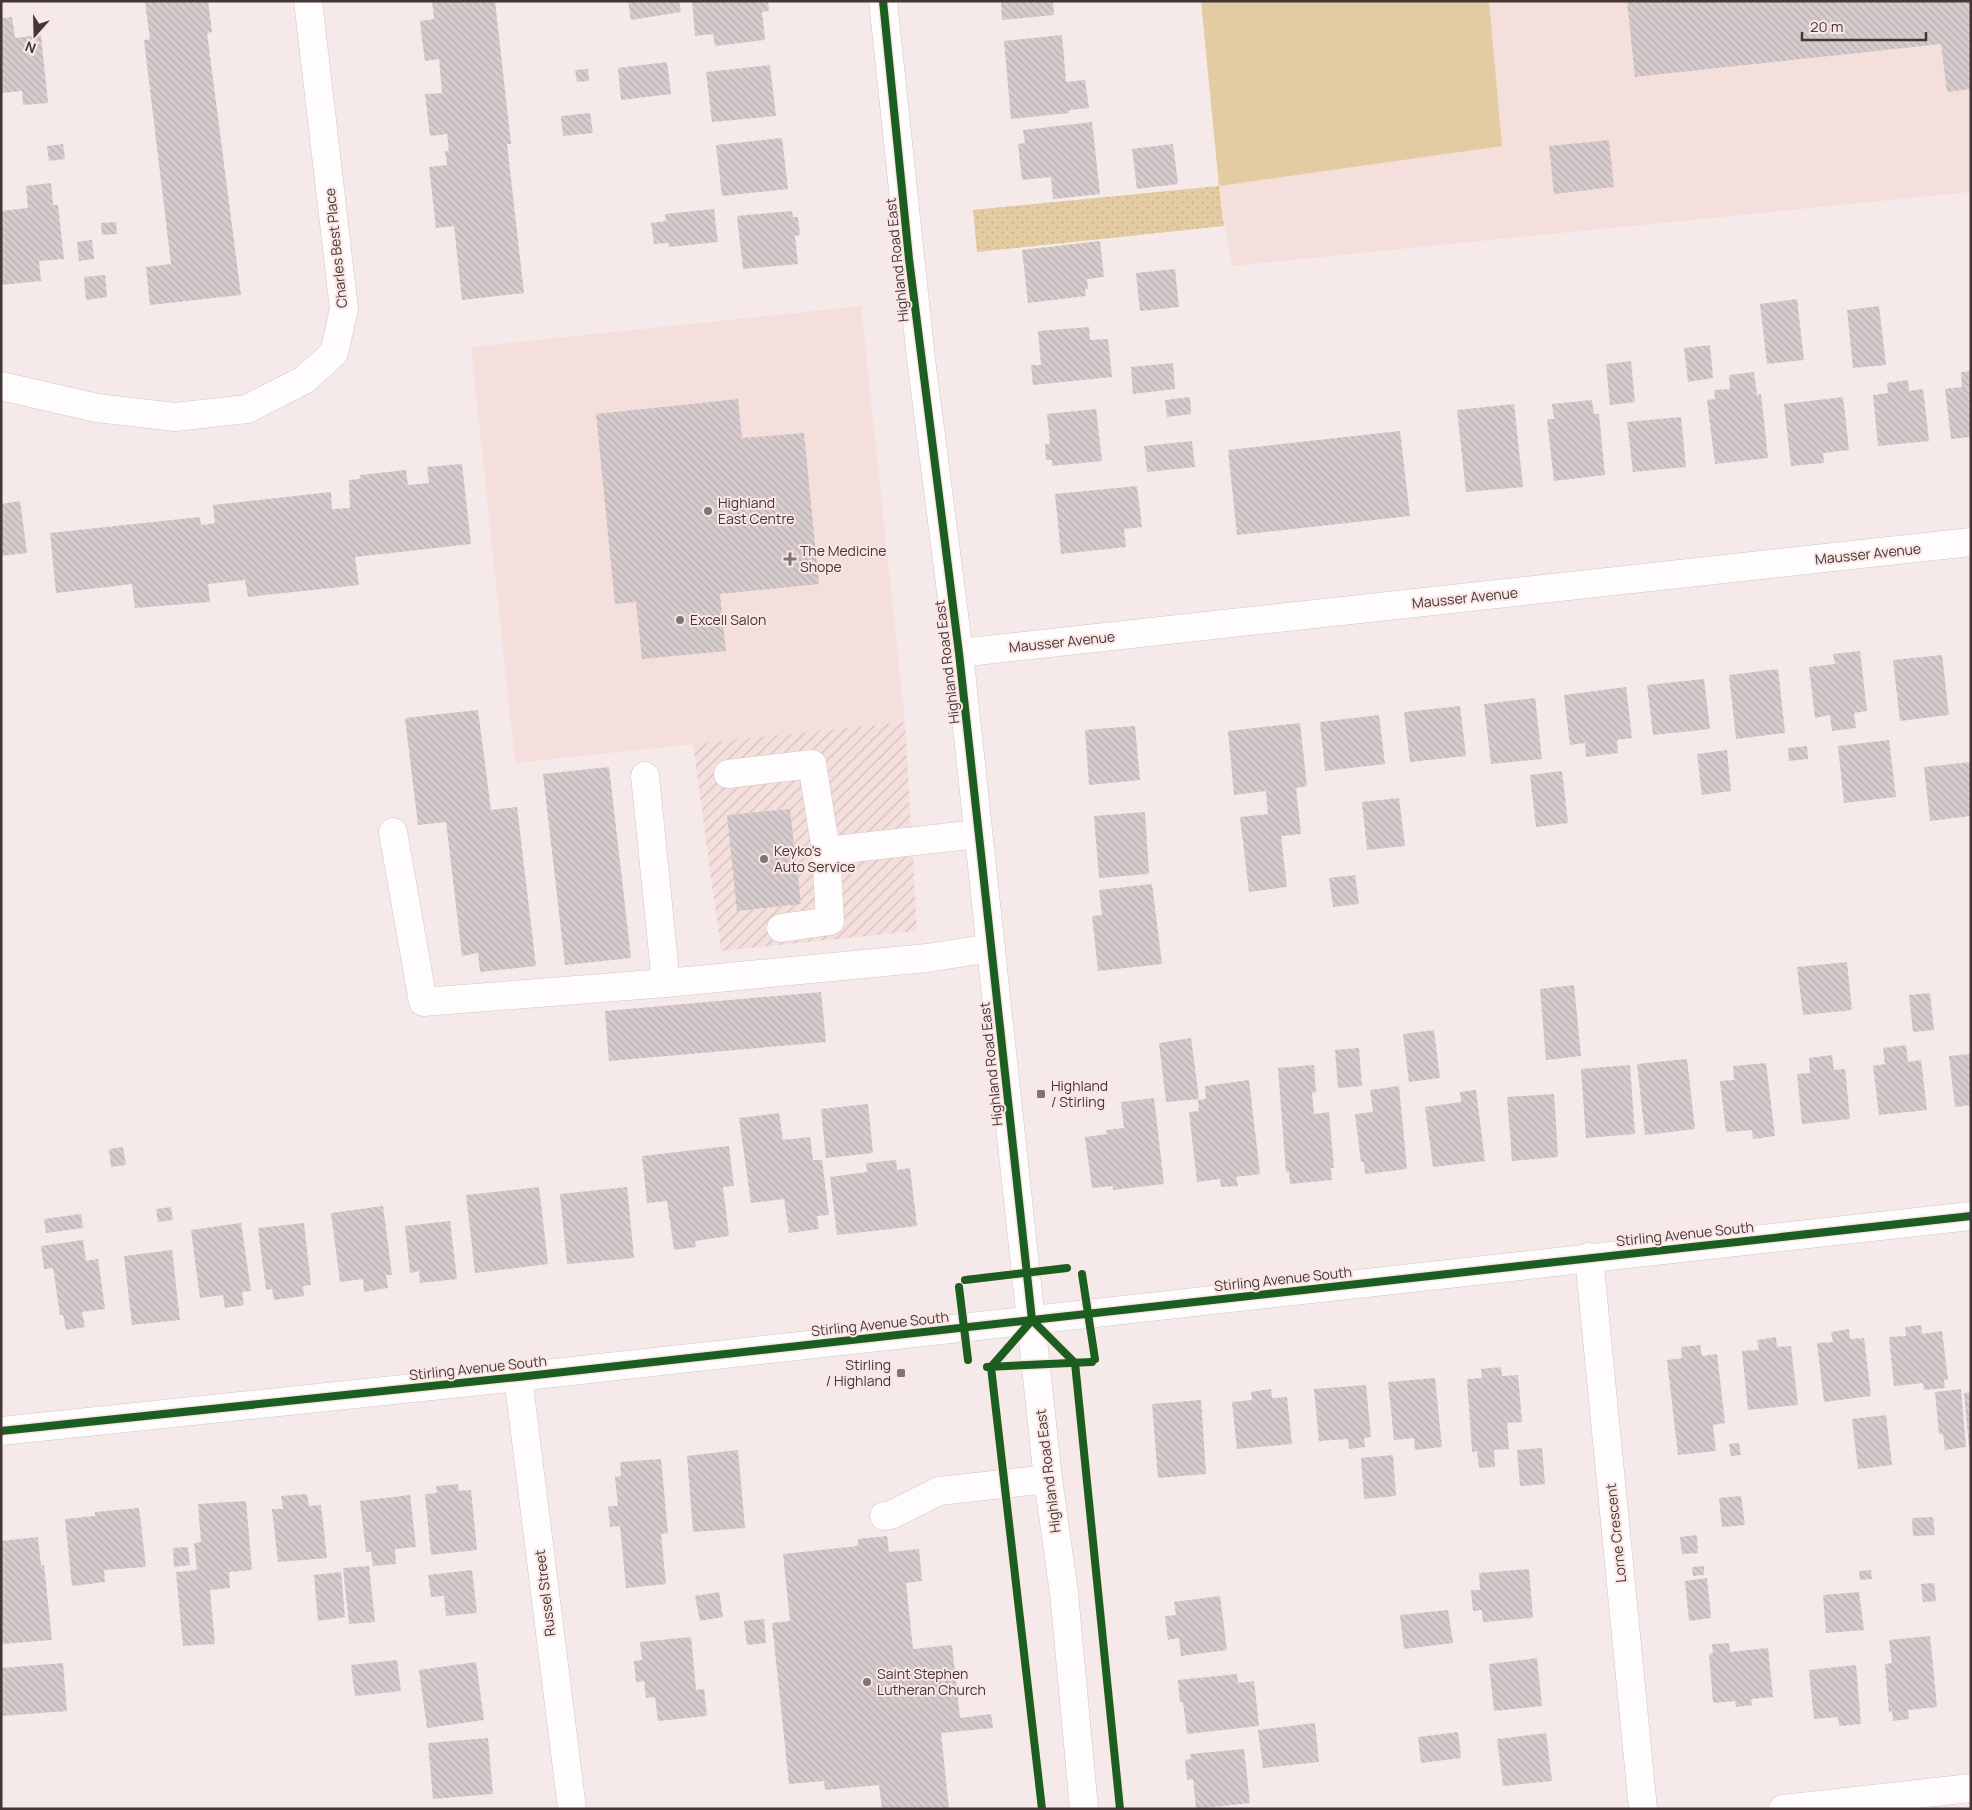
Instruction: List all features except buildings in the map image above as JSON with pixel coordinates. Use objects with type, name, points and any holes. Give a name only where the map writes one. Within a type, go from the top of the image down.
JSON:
[{"type":"street","name":"Charles Best Place","points":[[1,386],[97,408],[175,417],[247,409],[304,380],[334,352],[344,309],[308,1]]},
{"type":"street","name":"Highland Road East","points":[[883,1],[920,350],[959,653],[1048,1479],[1064,1593],[1084,1809]]},
{"type":"street","name":"Mausser Avenue","points":[[959,653],[1971,542]]},
{"type":"street","points":[[728,774],[812,764],[826,851],[830,921],[781,928]]},
{"type":"street","points":[[646,776],[666,983]]},
{"type":"street","points":[[393,832],[423,1002],[666,983],[927,958],[991,948]]},
{"type":"street","points":[[826,851],[978,834]]},
{"type":"street","name":"Stirling Avenue South","points":[[1,1431],[518,1377],[1971,1216]]},
{"type":"street","name":"Lorne Crescent","points":[[1589,1257],[1643,1809]]},
{"type":"street","name":"Russel Street","points":[[518,1377],[572,1809]]},
{"type":"street","points":[[884,1516],[890,1515],[939,1491],[1048,1479]]},
{"type":"street","points":[[1783,1809],[1971,1788]]},
{"type":"shaded area","points":[[1201,1],[1971,1],[1971,192],[1232,266],[1219,186]]},
{"type":"shaded area","points":[[1201,1],[1489,1],[1502,146],[1219,186]]},
{"type":"shaded area","points":[[1219,186],[1224,226],[977,252],[973,210]]},
{"type":"shaded area","points":[[861,306],[905,722],[515,763],[471,347]]},
{"type":"shaded area","points":[[905,722],[917,931],[721,951],[693,744]]},
{"type":"cycle path","points":[[883,1],[909,259],[959,653],[1032,1320]]},
{"type":"cycle path","points":[[1,1431],[518,1377],[1971,1216]]},
{"type":"cycle path","points":[[965,1280],[1067,1268]]},
{"type":"cycle path","points":[[1082,1274],[1095,1359]]},
{"type":"cycle path","points":[[959,1287],[968,1360]]},
{"type":"cycle path","points":[[1032,1320],[1075,1363],[1120,1809]]},
{"type":"cycle path","points":[[1032,1320],[991,1367],[1042,1809]]},
{"type":"cycle path","points":[[987,1367],[1092,1362]]},
{"type":"place","name":"Highland East Centre","points":[[708,511]]},
{"type":"place","name":"The Medicine Shope","points":[[790,559]]},
{"type":"place","name":"Excell Salon","points":[[680,620]]},
{"type":"place","name":"Keyko's Auto Service","points":[[764,859]]},
{"type":"place","name":"Highland / Stirling","points":[[1041,1094]]},
{"type":"place","name":"Stirling / Highland","points":[[901,1373]]},
{"type":"place","name":"Saint Stephen Lutheran Church","points":[[867,1682]]}]
